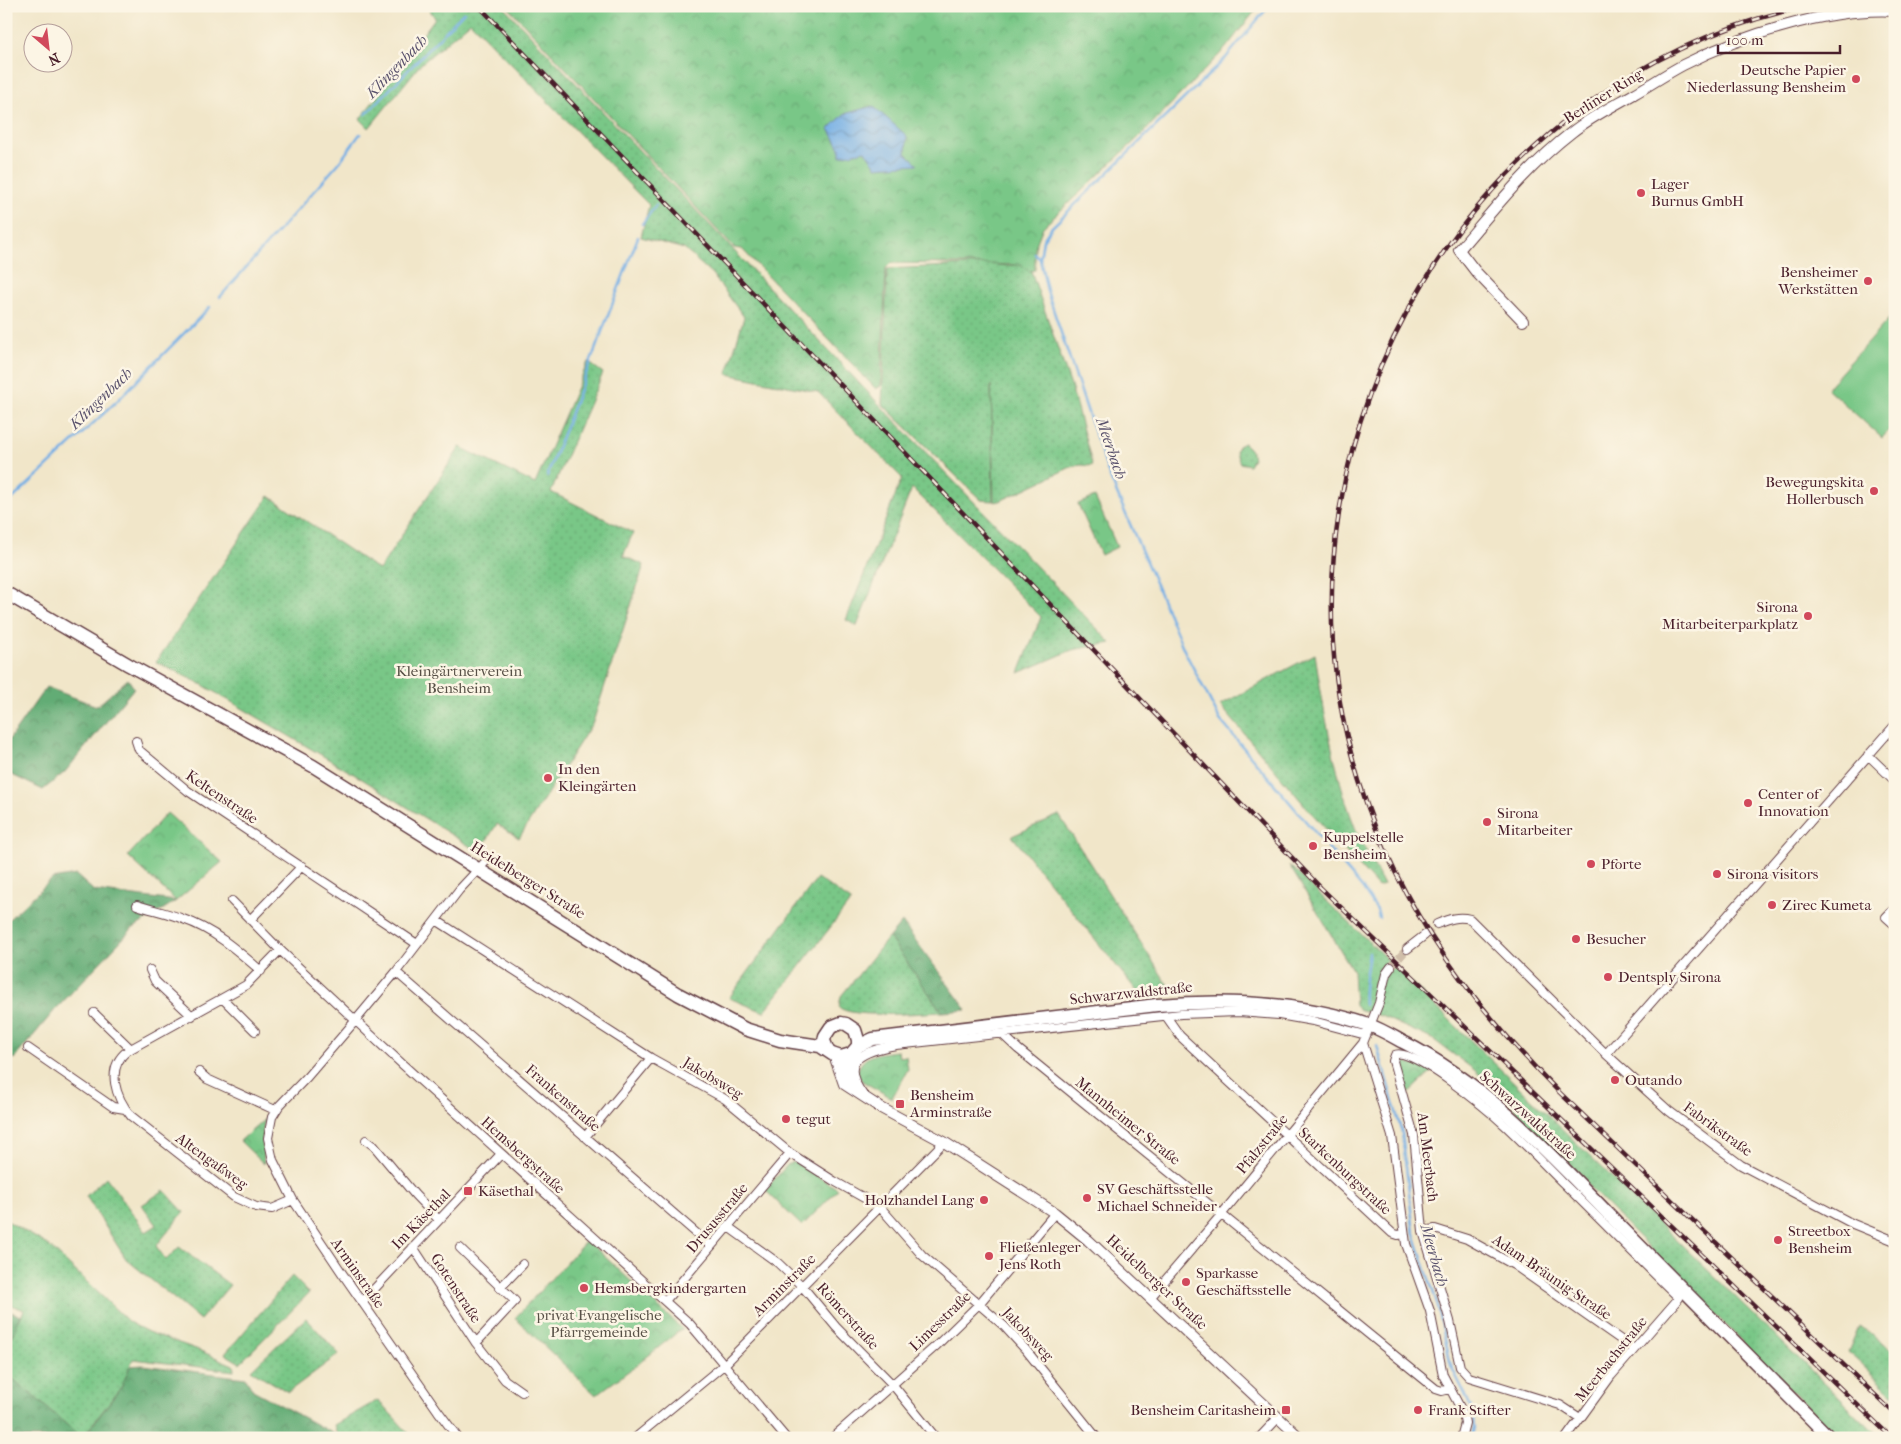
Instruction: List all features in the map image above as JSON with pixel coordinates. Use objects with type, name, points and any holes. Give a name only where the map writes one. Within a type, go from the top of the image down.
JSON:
[{"type":"main road","name":"Heidelberger Straße","points":[[6,593],[137,669],[313,766],[484,864],[678,994],[745,1030],[786,1041],[820,1046],[831,1053],[841,1057],[856,1045],[851,1026],[841,1023],[831,1027],[826,1034],[824,1042],[831,1053]]},
{"type":"main road","name":"Schwarzwaldstraße","points":[[856,1045],[873,1039],[1204,1001],[1244,1002],[1298,1007],[1366,1034],[1421,1051],[1450,1069],[1500,1107],[1830,1438]]},
{"type":"main road","name":"Heidelberger Straße","points":[[728,1020],[782,1033],[812,1036],[826,1034]]},
{"type":"street","name":"Berliner Ring","points":[[1523,321],[1476,272],[1459,250],[1518,180],[1572,132],[1596,115],[1683,65],[1745,38],[1807,21],[1855,12],[1895,11]]},
{"type":"street","points":[[1606,1054],[1895,725]]},
{"type":"street","name":"Keltenstraße","points":[[136,741],[138,750],[176,782],[417,944]]},
{"type":"street","points":[[1868,755],[1895,781]]},
{"type":"street","name":"Arminstraße","points":[[458,1438],[293,1200],[278,1172],[268,1138],[275,1110],[307,1077],[356,1020],[396,972],[459,890],[484,864]]},
{"type":"street","points":[[250,920],[302,866]]},
{"type":"street","name":"Hemsbergstraße","points":[[232,902],[280,950],[501,1154],[690,1324],[786,1438]]},
{"type":"street","points":[[138,905],[183,919],[204,928],[239,952],[261,971]]},
{"type":"street","points":[[1895,908],[1886,917],[1895,925]]},
{"type":"street","name":"Fabrikstraße","points":[[1438,924],[1450,919],[1463,917],[1470,919],[1606,1054],[1669,1111],[1741,1165],[1853,1224],[1895,1241]]},
{"type":"street","name":"Jakobsweg","points":[[436,920],[650,1058],[725,1098],[790,1153],[880,1207],[922,1255],[1004,1326],[1026,1350],[1097,1438]]},
{"type":"street","points":[[1407,949],[1425,935]]},
{"type":"street","name":"Altengaßweg","points":[[280,950],[246,985],[131,1049],[119,1060],[114,1077],[115,1087],[125,1109],[138,1123],[234,1197],[256,1207],[272,1209],[293,1200]]},
{"type":"street","points":[[1391,967],[1386,974],[1379,1003],[1366,1034],[1392,1136],[1404,1234],[1430,1311],[1443,1375],[1463,1413],[1465,1423],[1461,1438]]},
{"type":"street","points":[[150,970],[155,981],[192,1016]]},
{"type":"street","name":"Frankenstraße","points":[[396,972],[711,1246]]},
{"type":"street","points":[[223,999],[255,1031]]},
{"type":"street","name":"Schwarzwaldstraße","points":[[865,1098],[856,1083],[854,1074],[855,1063],[864,1053],[896,1045],[1166,1016],[1239,1012],[1279,1015],[1366,1034]]},
{"type":"street","points":[[94,1013],[131,1049]]},
{"type":"street","name":"Starkenburgstraße","points":[[1166,1016],[1180,1036],[1286,1136],[1392,1233],[1404,1234]]},
{"type":"street","name":"Mannheimer Straße","points":[[1002,1034],[1025,1055],[1436,1389],[1442,1391],[1450,1389]]},
{"type":"street","name":"Pfalzstraße","points":[[1150,1298],[1286,1136],[1366,1034]]},
{"type":"street","points":[[852,1089],[846,1069],[847,1060],[856,1045]]},
{"type":"street","name":"Altengaßweg","points":[[28,1048],[113,1107],[125,1109]]},
{"type":"street","name":"Heidelberger Straße","points":[[831,1053],[844,1084],[865,1098],[944,1142],[1055,1213],[1088,1240],[1300,1438]]},
{"type":"street","name":"Schwarzwaldstraße","points":[[1395,1055],[1403,1053],[1430,1068],[1476,1100],[1507,1126],[1679,1298]]},
{"type":"street","name":"Am Meerbach","points":[[1395,1055],[1393,1061],[1414,1135],[1422,1231],[1450,1320],[1460,1367],[1469,1377],[1560,1405],[1580,1418]]},
{"type":"street","points":[[586,1136],[650,1058]]},
{"type":"street","points":[[199,1072],[207,1078],[275,1110]]},
{"type":"street","points":[[366,1140],[374,1146],[415,1195],[439,1220]]},
{"type":"street","name":"Arminstraße","points":[[635,1438],[725,1364],[944,1142]]},
{"type":"street","name":"Drususstraße","points":[[665,1301],[790,1153]]},
{"type":"street","name":"Im Käsethal","points":[[362,1302],[501,1154]]},
{"type":"street","name":"Limesstraße","points":[[832,1438],[893,1385],[979,1304],[1055,1213]]},
{"type":"street","name":"Römerstraße","points":[[727,1226],[778,1263],[802,1286],[836,1327],[893,1385],[936,1438]]},
{"type":"street","name":"Adam-Bräunig-Straße","points":[[1422,1231],[1434,1229],[1467,1239],[1514,1265],[1634,1350]]},
{"type":"street","name":"Gotenstraße","points":[[413,1247],[476,1343],[505,1380],[522,1392]]},
{"type":"street","name":"Gotenstraße","points":[[460,1248],[515,1301],[476,1343]]},
{"type":"street","points":[[500,1288],[523,1264]]},
{"type":"street","name":"Meerbachstraße","points":[[1566,1438],[1611,1376],[1679,1298]]},
{"type":"street","points":[[1259,1438],[1278,1417]]},
{"type":"street","points":[[644,1431],[650,1438]]},
{"type":"green space","points":[[427,6],[503,6],[877,402],[1111,643],[1072,650],[1019,673],[1041,617],[912,488],[857,626],[846,620],[902,478],[818,392],[727,374],[744,317],[712,274],[684,249],[641,237],[649,205],[470,22],[420,65],[369,128],[360,119],[435,18]]},
{"type":"green space","points":[[507,6],[1259,6],[1225,49],[1137,139],[1043,227],[1035,247],[1035,270],[1029,271],[1020,265],[891,263],[886,268],[881,386],[876,389],[742,249],[734,248]]},
{"type":"green space","points":[[1023,263],[1029,265],[1071,386],[1092,464],[1091,466],[1071,467],[1000,501],[994,502],[991,385],[993,501],[981,500],[882,404],[887,269],[988,264],[1009,266]]},
{"type":"green space","points":[[1895,312],[1895,424],[1882,438],[1827,388]]},
{"type":"green space","name":"Kleingärtnerverein Bensheim","points":[[588,362],[603,373],[551,492],[633,533],[623,556],[644,565],[593,722],[519,838],[497,824],[479,852],[362,779],[201,684],[156,662],[269,496],[379,570],[460,447],[535,484]]},
{"type":"green space","points":[[1244,443],[1250,449],[1253,458],[1249,465],[1240,463],[1236,453],[1238,446]]},
{"type":"green space","points":[[1095,497],[1117,547],[1101,555],[1078,504]]},
{"type":"green space","points":[[1315,654],[1337,771],[1359,837],[1384,885],[1378,887],[1307,808],[1220,705]]},
{"type":"green space","points":[[128,679],[134,688],[65,772],[43,790],[6,772],[6,744],[46,687],[97,706]]},
{"type":"green space","points":[[167,813],[222,862],[176,901],[128,856]]},
{"type":"green space","points":[[1059,815],[1171,990],[1140,995],[1012,836]]},
{"type":"green space","points":[[1289,865],[1881,1438],[1839,1438],[1532,1129],[1503,1095],[1473,1069],[1434,1040],[1381,1016],[1358,1009],[1355,1006],[1353,971]]},
{"type":"green space","points":[[76,875],[94,891],[176,901],[132,929],[55,1010],[14,1059],[6,1054],[6,922],[52,879]]},
{"type":"green space","points":[[817,878],[851,901],[764,1012],[729,998]]},
{"type":"green space","points":[[902,922],[967,1010],[942,1012],[889,937]]},
{"type":"green space","points":[[889,937],[942,1012],[872,1014],[846,1011],[839,1007],[841,996]]},
{"type":"green space","points":[[898,1051],[899,1057],[906,1056],[908,1069],[892,1098],[862,1081],[857,1074],[859,1067],[872,1055]]},
{"type":"green space","points":[[1399,1059],[1432,1071],[1408,1093]]},
{"type":"green space","points":[[265,1119],[263,1136],[264,1164],[240,1141]]},
{"type":"green space","points":[[792,1162],[838,1189],[802,1226],[765,1190],[787,1165]]},
{"type":"green space","points":[[106,1177],[146,1232],[157,1225],[142,1205],[164,1190],[184,1212],[156,1246],[166,1260],[179,1247],[230,1285],[200,1320],[126,1259],[86,1196]]},
{"type":"green space","points":[[6,1220],[48,1245],[129,1322],[148,1332],[196,1349],[233,1365],[234,1371],[133,1359],[122,1386],[82,1438],[6,1373],[6,1349],[24,1310],[6,1303]]},
{"type":"green space","name":"privat Evangelische Pfarrgemeinde","points":[[587,1240],[683,1330],[679,1331],[596,1395],[515,1318]]},
{"type":"green space","points":[[292,1276],[309,1293],[240,1363],[225,1354]]},
{"type":"green space","points":[[6,1310],[21,1316],[6,1349]]},
{"type":"green space","points":[[306,1318],[339,1354],[288,1392],[251,1370]]},
{"type":"green space","points":[[1859,1326],[1895,1351],[1895,1396],[1848,1352]]},
{"type":"green space","points":[[143,1365],[246,1378],[253,1390],[341,1438],[83,1438],[122,1386],[130,1366]]},
{"type":"green space","points":[[6,1373],[82,1438],[6,1438]]},
{"type":"green space","points":[[378,1400],[413,1438],[341,1438],[337,1435],[334,1425]]},
{"type":"water","points":[[873,106],[907,136],[906,153],[918,164],[876,167],[865,151],[840,156],[840,148],[829,129],[844,114]]},
{"type":"waterway","name":"Meerbach","points":[[1269,6],[1225,59],[1051,228],[1043,240],[1040,259],[1047,291],[1109,475],[1184,650],[1220,720],[1363,889],[1377,910],[1379,918]]},
{"type":"waterway","name":"Klingenbach","points":[[366,114],[464,12]]},
{"type":"waterway","name":"Klingenbach","points":[[220,297],[338,164],[360,134]]},
{"type":"waterway","points":[[642,224],[656,205]]},
{"type":"waterway","points":[[547,476],[638,237]]},
{"type":"waterway","name":"Meerbach","points":[[1035,254],[1040,259]]},
{"type":"waterway","name":"Klingenbach","points":[[6,505],[117,401],[210,307]]},
{"type":"waterway","name":"Meerbach","points":[[1364,1005],[1364,984],[1369,952]]},
{"type":"waterway","name":"Meerbach","points":[[1377,1046],[1402,1133],[1414,1234],[1437,1303],[1451,1366],[1472,1410],[1474,1428],[1471,1438]]},
{"type":"tunnel","points":[[1425,935],[1437,924]]},
{"type":"tunnel","points":[[1391,967],[1407,949]]},
{"type":"railway","points":[[479,6],[1321,888],[1892,1438]]},
{"type":"railway","points":[[1807,6],[1689,45],[1584,107],[1495,187],[1423,284],[1370,392],[1340,509],[1332,630],[1351,753],[1366,803],[1385,850],[1406,894],[1431,936],[1459,977],[1489,1016],[1558,1091],[1895,1414]]},
{"type":"place","name":"Deutsche Papier Niederlassung Bensheim","points":[[1856,79]]},
{"type":"place","name":"Lager Burnus GmbH","points":[[1641,193]]},
{"type":"place","name":"Bensheimer Werkstätten","points":[[1868,281]]},
{"type":"place","name":"Bewegungskita Hollerbusch","points":[[1874,491]]},
{"type":"place","name":"Sirona Mitarbeiterparkplatz","points":[[1808,616]]},
{"type":"place","name":"In den Kleingärten","points":[[548,778]]},
{"type":"place","name":"Center of Innovation","points":[[1748,803]]},
{"type":"place","name":"Sirona Mitarbeiter","points":[[1487,822]]},
{"type":"place","name":"Kuppelstelle Bensheim","points":[[1313,846]]},
{"type":"place","name":"Pforte","points":[[1591,864]]},
{"type":"place","name":"Sirona visitors","points":[[1717,874]]},
{"type":"place","name":"Zirec Kumeta","points":[[1772,905]]},
{"type":"place","name":"Besucher","points":[[1576,939]]},
{"type":"place","name":"Dentsply Sirona","points":[[1608,977]]},
{"type":"place","name":"Outando","points":[[1615,1080]]},
{"type":"place","name":"Bensheim Arminstraße","points":[[900,1104]]},
{"type":"place","name":"tegut","points":[[786,1119]]},
{"type":"place","name":"Käsethal","points":[[468,1191]]},
{"type":"place","name":"SV Geschäftsstelle Michael Schneider","points":[[1087,1198]]},
{"type":"place","name":"Holzhandel Lang","points":[[984,1200]]},
{"type":"place","name":"Streetbox Bensheim","points":[[1778,1240]]},
{"type":"place","name":"Fließenleger Jens Roth","points":[[989,1256]]},
{"type":"place","name":"Sparkasse Geschäftsstelle","points":[[1186,1282]]},
{"type":"place","name":"Hemsbergkindergarten","points":[[584,1288]]},
{"type":"place","name":"Bensheim Caritasheim","points":[[1286,1410]]},
{"type":"place","name":"Frank Stifter","points":[[1418,1410]]}]
